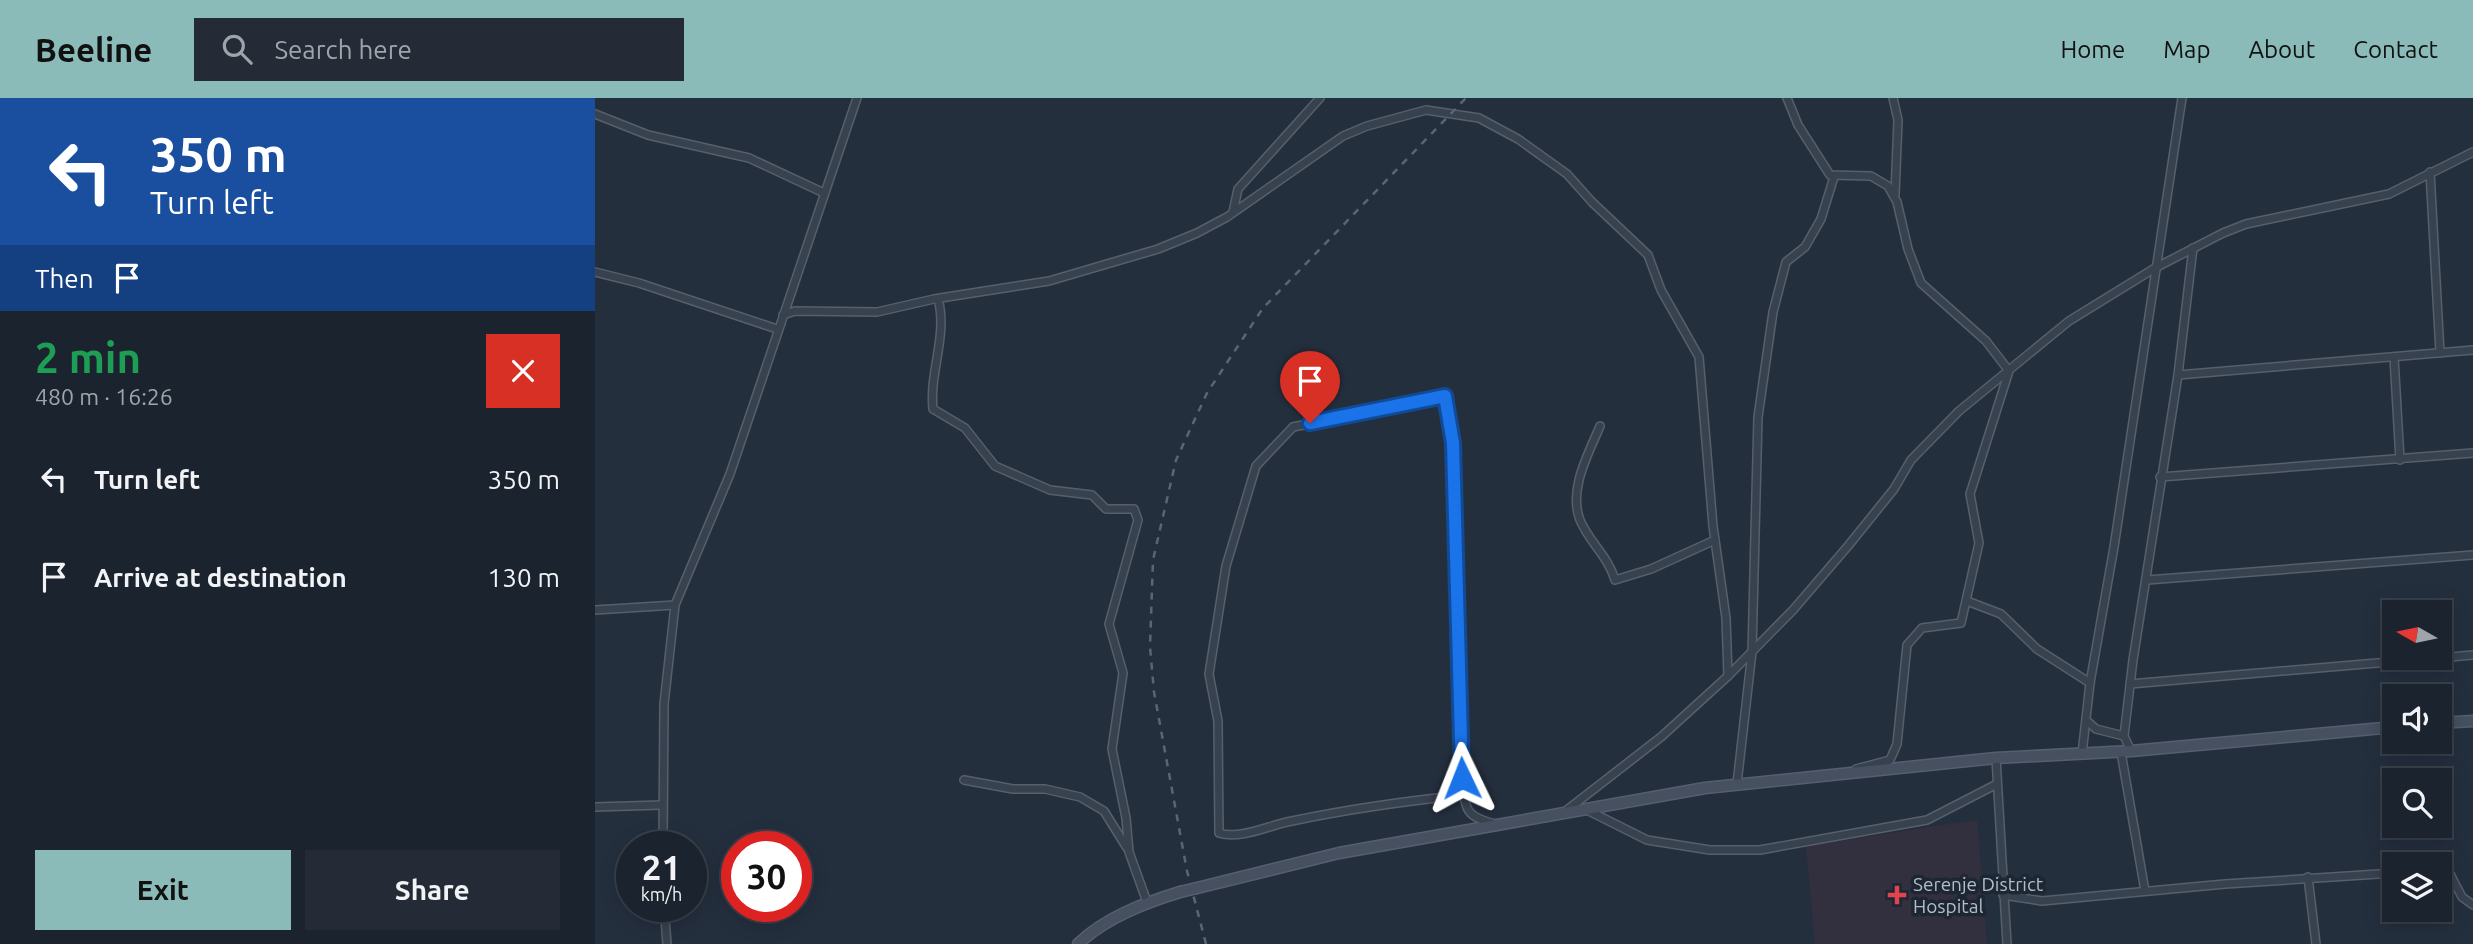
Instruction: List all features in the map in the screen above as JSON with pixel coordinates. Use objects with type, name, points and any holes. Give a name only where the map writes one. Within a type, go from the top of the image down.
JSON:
[{"type":"main road","points":[[2452,722],[2473,721]]},
{"type":"main road","points":[[1078,944],[1114,919],[1147,902],[1180,892],[1339,853],[1499,825],[1582,807],[1737,785],[1996,758],[2126,751],[2382,728]]},
{"type":"street","points":[[662,831],[664,704],[675,605],[730,474],[856,98]]},
{"type":"street","points":[[1233,212],[1238,189],[1320,98]]},
{"type":"street","points":[[1787,98],[1798,125],[1822,165],[1834,177],[1871,176],[1888,186],[1895,194]]},
{"type":"street","points":[[1893,98],[1898,120],[1895,194],[1908,249],[1921,283],[1986,341],[2009,371]]},
{"type":"street","points":[[2082,754],[2090,683],[2114,547],[2182,98]]},
{"type":"street","points":[[783,315],[795,311],[877,312],[1049,281],[1167,246],[1196,233],[1233,212],[1343,136],[1408,113],[1442,110],[1479,118],[1518,139],[1567,174],[1592,202],[1648,255],[1661,290],[1699,357],[1715,540],[1726,618],[1728,676]]},
{"type":"street","points":[[595,114],[648,135],[749,158],[824,193]]},
{"type":"street","points":[[1567,810],[1661,737],[1728,676],[1793,610],[1894,489],[1911,460],[1959,411],[2069,321],[2155,268],[2246,224],[2389,194],[2473,152]]},
{"type":"street","points":[[2430,172],[2440,352]]},
{"type":"street","points":[[1737,785],[1752,652],[1759,417],[1773,312],[1786,262],[1805,247],[1816,228],[1834,177]]},
{"type":"street","points":[[2145,891],[2124,736],[2178,375],[2193,248]]},
{"type":"street","points":[[595,272],[639,283],[777,329]]},
{"type":"street","points":[[938,299],[943,316],[931,394],[933,409],[965,428],[995,466],[1050,490],[1092,495],[1106,509],[1134,509],[1138,520],[1109,624],[1123,673],[1112,749],[1126,818],[1129,852]]},
{"type":"street","points":[[2178,375],[2473,349]]},
{"type":"street","points":[[2394,357],[2400,460]]},
{"type":"street","points":[[1836,775],[1890,760],[1897,744],[1907,645],[1922,628],[1961,623],[1979,542],[1970,494],[2009,371]]},
{"type":"street","points":[[1464,795],[1404,801],[1290,821],[1230,837],[1219,833],[1217,721],[1209,674],[1226,566],[1256,466],[1293,427],[1445,396],[1453,443],[1464,795],[1467,811],[1474,819],[1499,825]]},
{"type":"street","points":[[1600,426],[1582,471],[1577,505],[1580,520],[1605,555],[1615,580],[1651,569],[1715,540]]},
{"type":"street","points":[[2161,477],[2473,453]]},
{"type":"street","points":[[2147,580],[2473,555]]},
{"type":"street","points":[[1967,601],[2001,614],[2037,649],[2090,683]]},
{"type":"street","points":[[595,610],[675,605]]},
{"type":"street","points":[[2452,657],[2473,655]]},
{"type":"street","points":[[2130,684],[2382,663]]},
{"type":"street","points":[[2087,721],[2096,729],[2124,736]]},
{"type":"street","points":[[1996,758],[1995,785],[2007,944]]},
{"type":"street","points":[[964,780],[1013,789],[1045,789],[1080,797],[1104,811],[1129,852],[1147,902]]},
{"type":"street","points":[[1582,807],[1647,840],[1710,850],[1759,850],[1927,820],[1995,785]]},
{"type":"street","points":[[595,807],[661,805]]},
{"type":"street","points":[[2003,895],[2042,901],[2308,877],[2382,874]]},
{"type":"street","points":[[2308,877],[2316,944]]},
{"type":"street","points":[[2452,878],[2462,897],[2473,905]]},
{"type":"street","points":[[659,944],[666,940],[665,922]]},
{"type":"shaded area","name":"Serenje District Hospital","points":[[1977,820],[1987,944],[1815,944],[1806,846]]},
{"type":"railway","points":[[1206,944],[1187,871],[1154,692],[1150,647],[1153,560],[1176,460],[1207,393],[1263,308],[1466,98]]},
{"type":"place","name":"Serenje District Hospital","points":[[1897,895]]},
{"type":"route","points":[[1310,423],[1445,396],[1453,443],[1462,778]]}]
